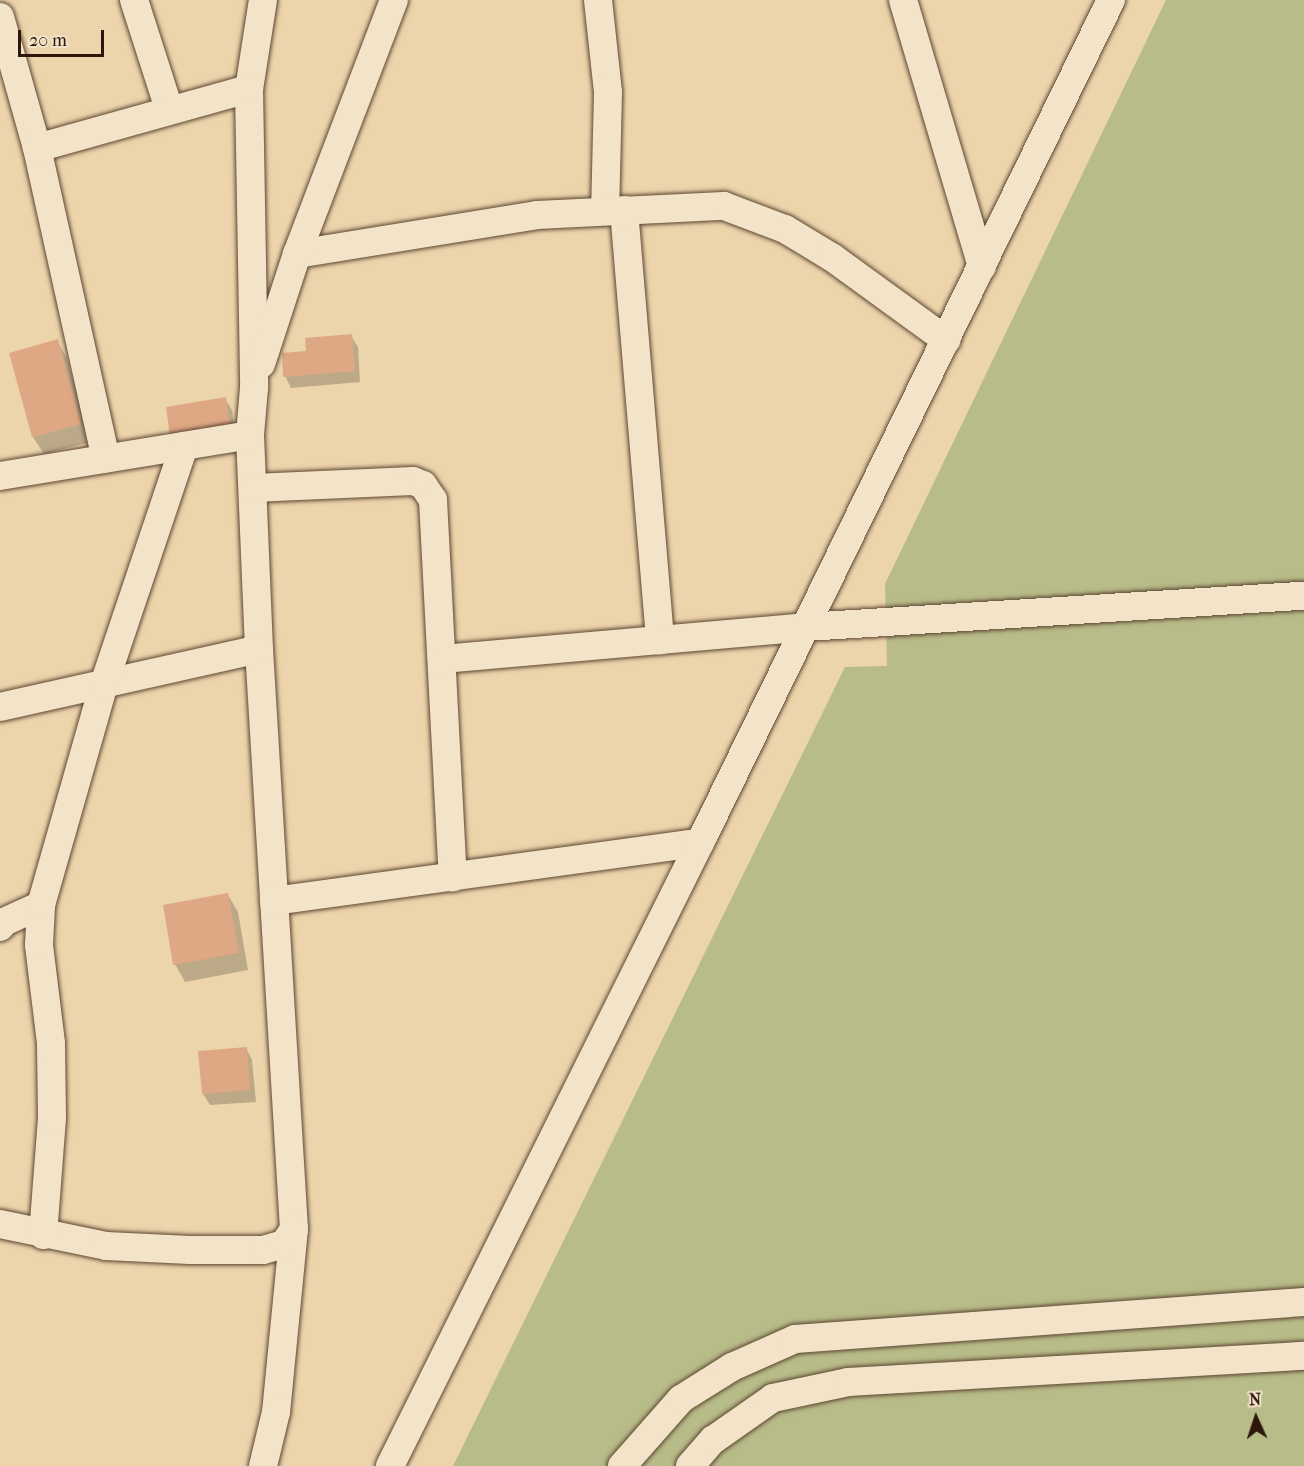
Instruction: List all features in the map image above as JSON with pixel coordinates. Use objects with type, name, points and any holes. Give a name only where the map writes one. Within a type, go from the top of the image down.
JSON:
[{"type":"street","points":[[134,0],[169,109]]},
{"type":"street","points":[[263,0],[249,89],[254,388],[250,435],[259,649],[294,1229],[276,1412],[263,1466]]},
{"type":"street","points":[[254,388],[297,254],[394,0]]},
{"type":"street","points":[[598,0],[608,92],[614,211],[660,640]]},
{"type":"street","points":[[903,0],[982,267]]},
{"type":"street","points":[[390,1466],[700,843],[1111,0]]},
{"type":"street","points":[[0,17],[37,148],[106,458]]},
{"type":"street","points":[[37,148],[169,109],[249,89]]},
{"type":"street","points":[[297,254],[537,215],[724,206],[785,229],[832,258],[946,340]]},
{"type":"street","points":[[0,476],[250,435]]},
{"type":"street","points":[[43,1235],[52,1117],[51,1043],[39,945],[41,905],[104,684],[184,446]]},
{"type":"street","points":[[253,488],[413,481],[423,485],[433,500],[453,877]]},
{"type":"street","points":[[442,659],[806,627],[1304,596]]},
{"type":"street","points":[[0,707],[259,649]]},
{"type":"street","points":[[274,901],[700,843]]},
{"type":"street","points":[[0,927],[4,922],[41,905]]},
{"type":"street","points":[[0,1224],[43,1235],[106,1246],[263,1250],[284,1244],[294,1229]]},
{"type":"street","points":[[622,1466],[681,1399],[732,1367],[795,1339],[1304,1302]]},
{"type":"street","points":[[690,1466],[713,1440],[772,1398],[848,1382],[1304,1356]]},
{"type":"green space","points":[[1166,0],[1304,0],[1304,1466],[453,1466],[845,667],[887,666],[885,584]]},
{"type":"building","points":[[352,334],[355,371],[283,377],[282,353],[306,351],[305,338]]},
{"type":"building","points":[[58,339],[81,424],[32,437],[9,353]]},
{"type":"building","points":[[226,397],[230,427],[170,437],[166,407]]},
{"type":"building","points":[[228,893],[239,953],[173,965],[163,905]]},
{"type":"building","points":[[247,1047],[250,1090],[202,1094],[198,1051]]}]
